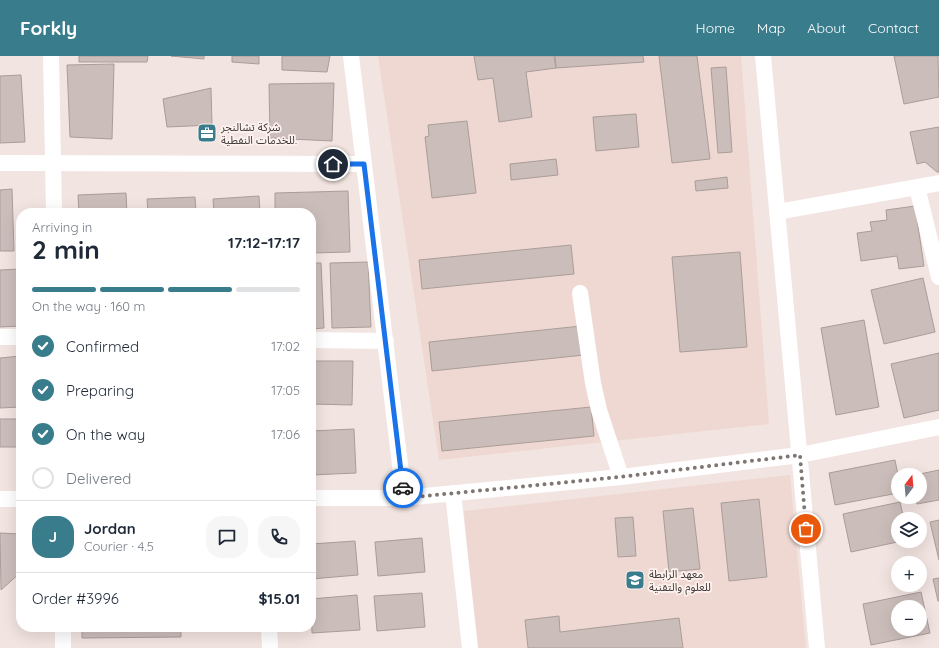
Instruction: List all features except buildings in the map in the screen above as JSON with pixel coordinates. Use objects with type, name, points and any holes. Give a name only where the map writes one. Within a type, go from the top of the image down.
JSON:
[{"type":"street","points":[[51,56],[54,208]]},
{"type":"street","points":[[351,56],[404,498]]},
{"type":"street","points":[[763,56],[817,648]]},
{"type":"street","points":[[0,163],[364,164]]},
{"type":"street","points":[[777,212],[939,183]]},
{"type":"street","points":[[917,187],[939,277]]},
{"type":"street","points":[[580,293],[593,383],[599,410],[620,477]]},
{"type":"street","points":[[0,337],[16,336]]},
{"type":"street","points":[[316,340],[386,341]]},
{"type":"street","points":[[316,498],[404,498],[620,477],[800,455],[939,427]]},
{"type":"street","points":[[453,493],[470,648]]},
{"type":"street","points":[[0,499],[16,499]]},
{"type":"street","points":[[63,632],[63,648]]},
{"type":"street","points":[[269,632],[270,648]]},
{"type":"shaded area","points":[[378,56],[741,56],[769,424],[439,460]]},
{"type":"shaded area","name":"معهد الرابطة للعلوم والتقنية","points":[[790,475],[806,648],[476,648],[464,511]]},
{"type":"way so far","points":[[403,488],[404,498],[620,477],[800,455],[806,529]]},
{"type":"place","name":"شركة تشالنجر للخدمات النفطية.","points":[[207,133]]},
{"type":"place","name":"معهد الرابطة للعلوم والتقنية","points":[[635,580]]},
{"type":"route","points":[[333,164],[364,164],[403,488]]}]
